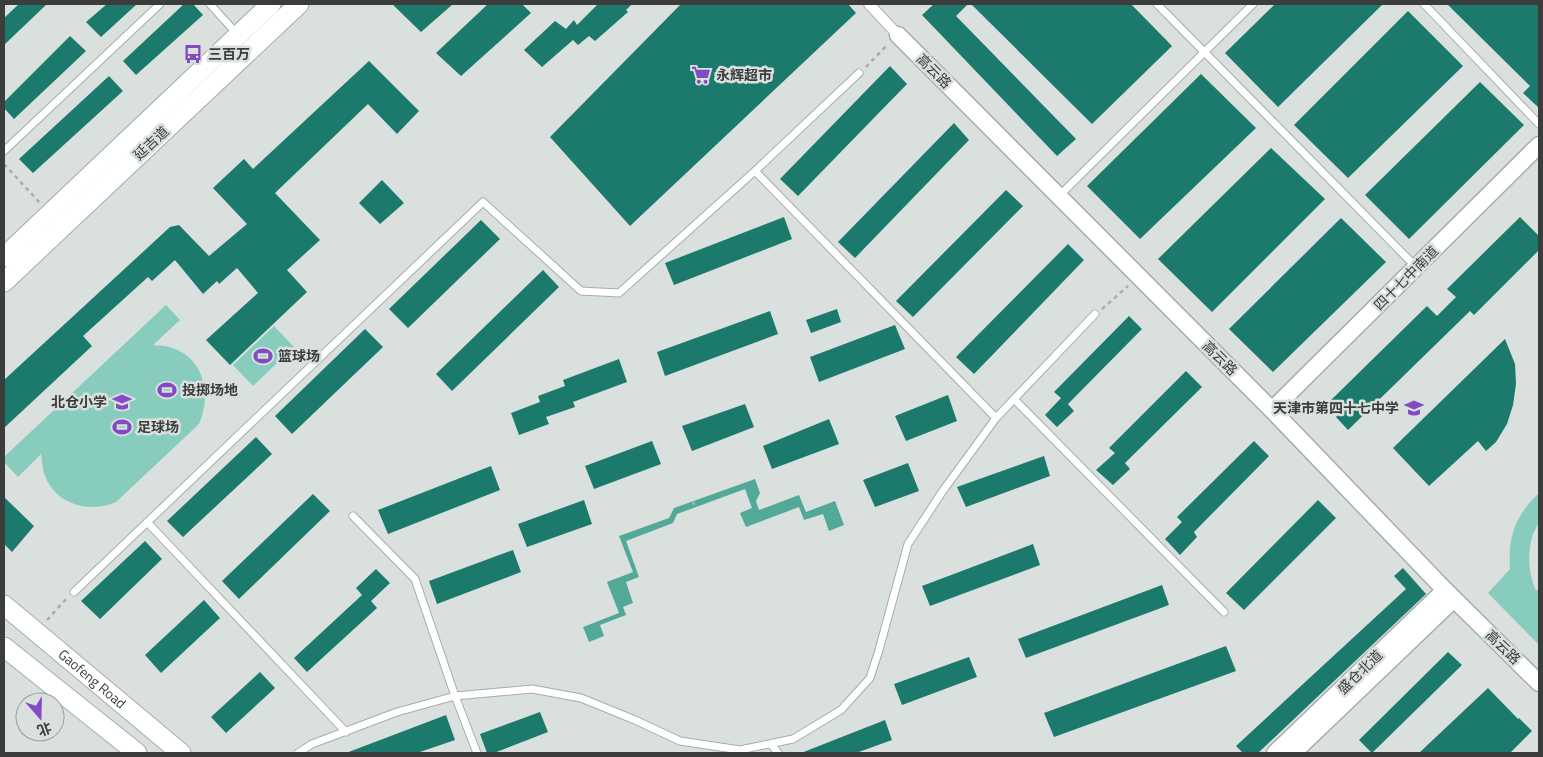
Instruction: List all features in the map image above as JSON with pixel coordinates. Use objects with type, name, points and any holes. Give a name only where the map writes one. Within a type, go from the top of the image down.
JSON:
[{"type":"main road","name":"延吉道","points":[[4,257],[271,4]]},
{"type":"main road","name":"延吉道","points":[[4,282],[299,4]]},
{"type":"main road","name":"Gaofeng Road","points":[[4,605],[181,753]]},
{"type":"main road","points":[[4,647],[137,753]]},
{"type":"street","points":[[869,4],[898,35]]},
{"type":"street","name":"高云路","points":[[898,35],[1272,410],[1449,595],[1539,683]]},
{"type":"street","name":"四十七中南道","points":[[1272,410],[1539,145]]},
{"type":"street","name":"盛仓北道","points":[[1275,753],[1449,595]]},
{"type":"street","name":"盛仓北道","points":[[1293,753],[1449,595]]},
{"type":"lane","points":[[4,151],[160,4]]},
{"type":"lane","points":[[210,4],[251,49]]},
{"type":"lane","points":[[1157,4],[1416,267]]},
{"type":"lane","points":[[1059,196],[1204,50],[1253,4]]},
{"type":"lane","points":[[1424,4],[1539,124]]},
{"type":"lane","points":[[74,592],[483,202],[581,291],[619,293],[755,171],[859,73]]},
{"type":"lane","points":[[755,171],[996,418]]},
{"type":"lane","points":[[298,753],[312,744],[397,712],[455,696],[532,690],[581,698],[680,741],[740,750],[793,739],[841,710],[870,678],[908,544],[942,492],[996,418],[1095,314]]},
{"type":"lane","points":[[1014,399],[1224,612]]},
{"type":"lane","points":[[353,516],[415,579],[455,696],[477,753]]},
{"type":"lane","points":[[147,522],[346,732]]},
{"type":"lane","points":[[771,744],[778,753]]},
{"type":"path","points":[[859,73],[898,35]]},
{"type":"path","points":[[4,164],[50,214]]},
{"type":"path","points":[[1095,314],[1139,276]]},
{"type":"path","points":[[693,501],[695,508]]},
{"type":"path","points":[[36,631],[74,592]]},
{"type":"shaded area","points":[[166,305],[180,320],[153,345],[167,346],[181,352],[197,367],[202,378],[205,401],[199,424],[116,502],[94,507],[73,504],[64,499],[49,484],[43,471],[41,454],[18,477],[4,462],[4,457]]},
{"type":"shaded area","name":"篮球场","points":[[274,326],[294,347],[253,386],[233,365]]},
{"type":"shaded area","points":[[755,479],[760,493],[756,501],[759,510],[799,495],[806,512],[835,501],[844,525],[829,531],[823,514],[804,520],[799,507],[746,527],[740,513],[752,508],[745,489],[677,514],[673,523],[626,541],[639,577],[626,582],[633,603],[623,607],[626,615],[600,625],[604,636],[589,642],[583,627],[619,613],[607,582],[633,572],[619,536],[669,518],[674,508]]},
{"type":"shaded area","points":[[1539,493],[1540,517],[1533,534],[1529,556],[1531,577],[1536,591],[1539,588],[1539,645],[1488,593],[1510,569],[1510,546],[1515,527],[1524,510]]},
{"type":"building","points":[[19,4],[47,4],[4,45],[4,18]]},
{"type":"building","points":[[107,4],[137,4],[101,37],[86,22]]},
{"type":"building","points":[[184,4],[193,4],[203,15],[136,75],[123,61]]},
{"type":"building","points":[[392,4],[453,4],[421,32]]},
{"type":"building","points":[[488,4],[522,4],[531,13],[461,76],[436,53]]},
{"type":"building","points":[[598,4],[632,4],[626,10],[628,12],[595,41],[589,36],[578,45],[573,40],[542,67],[524,50],[555,21],[566,29],[574,20],[577,25]]},
{"type":"building","name":"永辉超市","points":[[681,4],[848,4],[856,13],[630,226],[550,137]]},
{"type":"building","points":[[934,4],[968,4],[956,16],[1076,139],[1057,156],[922,15]]},
{"type":"building","points":[[971,4],[1131,4],[1172,46],[1092,124]]},
{"type":"building","points":[[1275,4],[1383,4],[1278,107],[1225,53]]},
{"type":"building","points":[[1447,4],[1539,4],[1539,108],[1523,93],[1530,86]]},
{"type":"building","points":[[1408,11],[1463,66],[1348,178],[1294,125]]},
{"type":"building","points":[[70,36],[86,51],[14,119],[4,108],[4,102]]},
{"type":"building","points":[[369,61],[419,111],[397,134],[368,104],[275,193],[320,240],[287,270],[307,292],[230,365],[206,340],[258,293],[237,268],[219,284],[217,281],[203,294],[175,260],[152,281],[148,277],[83,336],[92,346],[4,428],[4,380],[170,227],[179,225],[209,256],[247,224],[213,188],[244,159],[253,169]]},
{"type":"building","points":[[890,66],[907,84],[798,196],[780,179]]},
{"type":"building","points":[[1201,74],[1256,128],[1140,239],[1087,186]]},
{"type":"building","points":[[109,76],[123,91],[33,173],[19,159]]},
{"type":"building","points":[[1480,82],[1524,125],[1409,239],[1365,195]]},
{"type":"building","points":[[954,123],[969,140],[855,258],[838,242]]},
{"type":"building","points":[[1271,148],[1325,199],[1212,312],[1158,259]]},
{"type":"building","points":[[382,180],[404,203],[380,224],[359,203]]},
{"type":"building","points":[[1006,190],[1023,206],[913,317],[896,301]]},
{"type":"building","points":[[784,217],[792,239],[674,285],[665,263]]},
{"type":"building","points":[[1520,217],[1539,236],[1539,250],[1474,315],[1470,311],[1348,430],[1336,417],[1340,413],[1329,402],[1427,306],[1437,316],[1456,297],[1447,289]]},
{"type":"building","points":[[1341,218],[1386,262],[1273,372],[1229,329]]},
{"type":"building","points":[[481,220],[500,239],[408,328],[389,309]]},
{"type":"building","points":[[1068,244],[1084,260],[974,374],[956,357]]},
{"type":"building","points":[[543,270],[559,287],[452,391],[436,374]]},
{"type":"building","points":[[837,309],[841,322],[811,333],[806,320]]},
{"type":"building","points":[[770,311],[778,334],[665,376],[657,352]]},
{"type":"building","points":[[1129,316],[1142,329],[1068,404],[1074,411],[1057,427],[1045,415],[1061,398],[1054,392]]},
{"type":"building","points":[[895,325],[905,349],[819,382],[810,357]]},
{"type":"building","points":[[365,329],[383,347],[292,434],[275,416]]},
{"type":"building","points":[[1505,339],[1515,364],[1516,384],[1513,405],[1507,424],[1496,442],[1486,451],[1478,441],[1429,486],[1393,448]]},
{"type":"building","points":[[619,359],[627,382],[573,402],[575,407],[546,417],[549,424],[519,435],[511,413],[540,402],[538,396],[565,386],[563,380]]},
{"type":"building","points":[[1186,371],[1202,387],[1125,463],[1130,469],[1113,485],[1096,470],[1115,453],[1109,448]]},
{"type":"building","points":[[948,395],[957,421],[906,441],[895,416]]},
{"type":"building","points":[[745,404],[754,427],[692,451],[682,426]]},
{"type":"building","points":[[829,419],[839,444],[772,469],[763,446]]},
{"type":"building","points":[[256,437],[272,454],[183,537],[167,521]]},
{"type":"building","points":[[652,441],[661,464],[594,489],[585,466]]},
{"type":"building","points":[[1254,441],[1269,456],[1194,532],[1197,537],[1180,555],[1165,539],[1182,522],[1177,517]]},
{"type":"building","points":[[1044,456],[1050,476],[966,507],[957,487]]},
{"type":"building","points":[[908,463],[919,491],[875,507],[863,480]]},
{"type":"building","points":[[491,466],[500,490],[388,534],[378,510]]},
{"type":"building","points":[[313,494],[330,511],[239,599],[222,581]]},
{"type":"building","points":[[4,497],[34,526],[12,552],[4,544]]},
{"type":"building","points":[[584,500],[592,524],[527,547],[518,524]]},
{"type":"building","points":[[1318,500],[1336,518],[1244,610],[1226,593]]},
{"type":"building","points":[[145,541],[162,559],[100,619],[81,601]]},
{"type":"building","points":[[1033,544],[1040,565],[930,606],[922,586]]},
{"type":"building","points":[[513,550],[521,572],[437,604],[429,581]]},
{"type":"building","points":[[1403,568],[1426,594],[1258,753],[1243,753],[1236,746],[1406,589],[1394,576]]},
{"type":"building","points":[[376,569],[390,583],[371,601],[377,608],[307,672],[294,658],[362,595],[356,588]]},
{"type":"building","points":[[1162,585],[1169,605],[1026,658],[1018,639]]},
{"type":"building","points":[[204,600],[220,618],[161,673],[145,655]]},
{"type":"building","points":[[1226,646],[1236,671],[1054,737],[1044,713]]},
{"type":"building","points":[[1448,652],[1462,665],[1372,753],[1359,740]]},
{"type":"building","points":[[969,657],[977,677],[902,705],[894,684]]},
{"type":"building","points":[[260,672],[275,688],[226,733],[211,717]]},
{"type":"building","points":[[1488,688],[1532,731],[1510,753],[1419,753]]},
{"type":"building","points":[[540,712],[548,732],[494,753],[487,753],[480,734]]},
{"type":"building","points":[[446,715],[455,740],[417,753],[346,753]]},
{"type":"building","points":[[885,720],[892,740],[856,753],[801,753]]},
{"type":"place","name":"三百万","points":[[193,54]]},
{"type":"place","name":"永辉超市","points":[[701,75]]},
{"type":"place","name":"篮球场","points":[[263,356]]},
{"type":"place","name":"投掷场地","points":[[167,390]]},
{"type":"place","name":"北仓小学","points":[[122,402]]},
{"type":"place","name":"天津市第四十七中学","points":[[1414,408]]},
{"type":"place","name":"足球场","points":[[122,427]]}]
